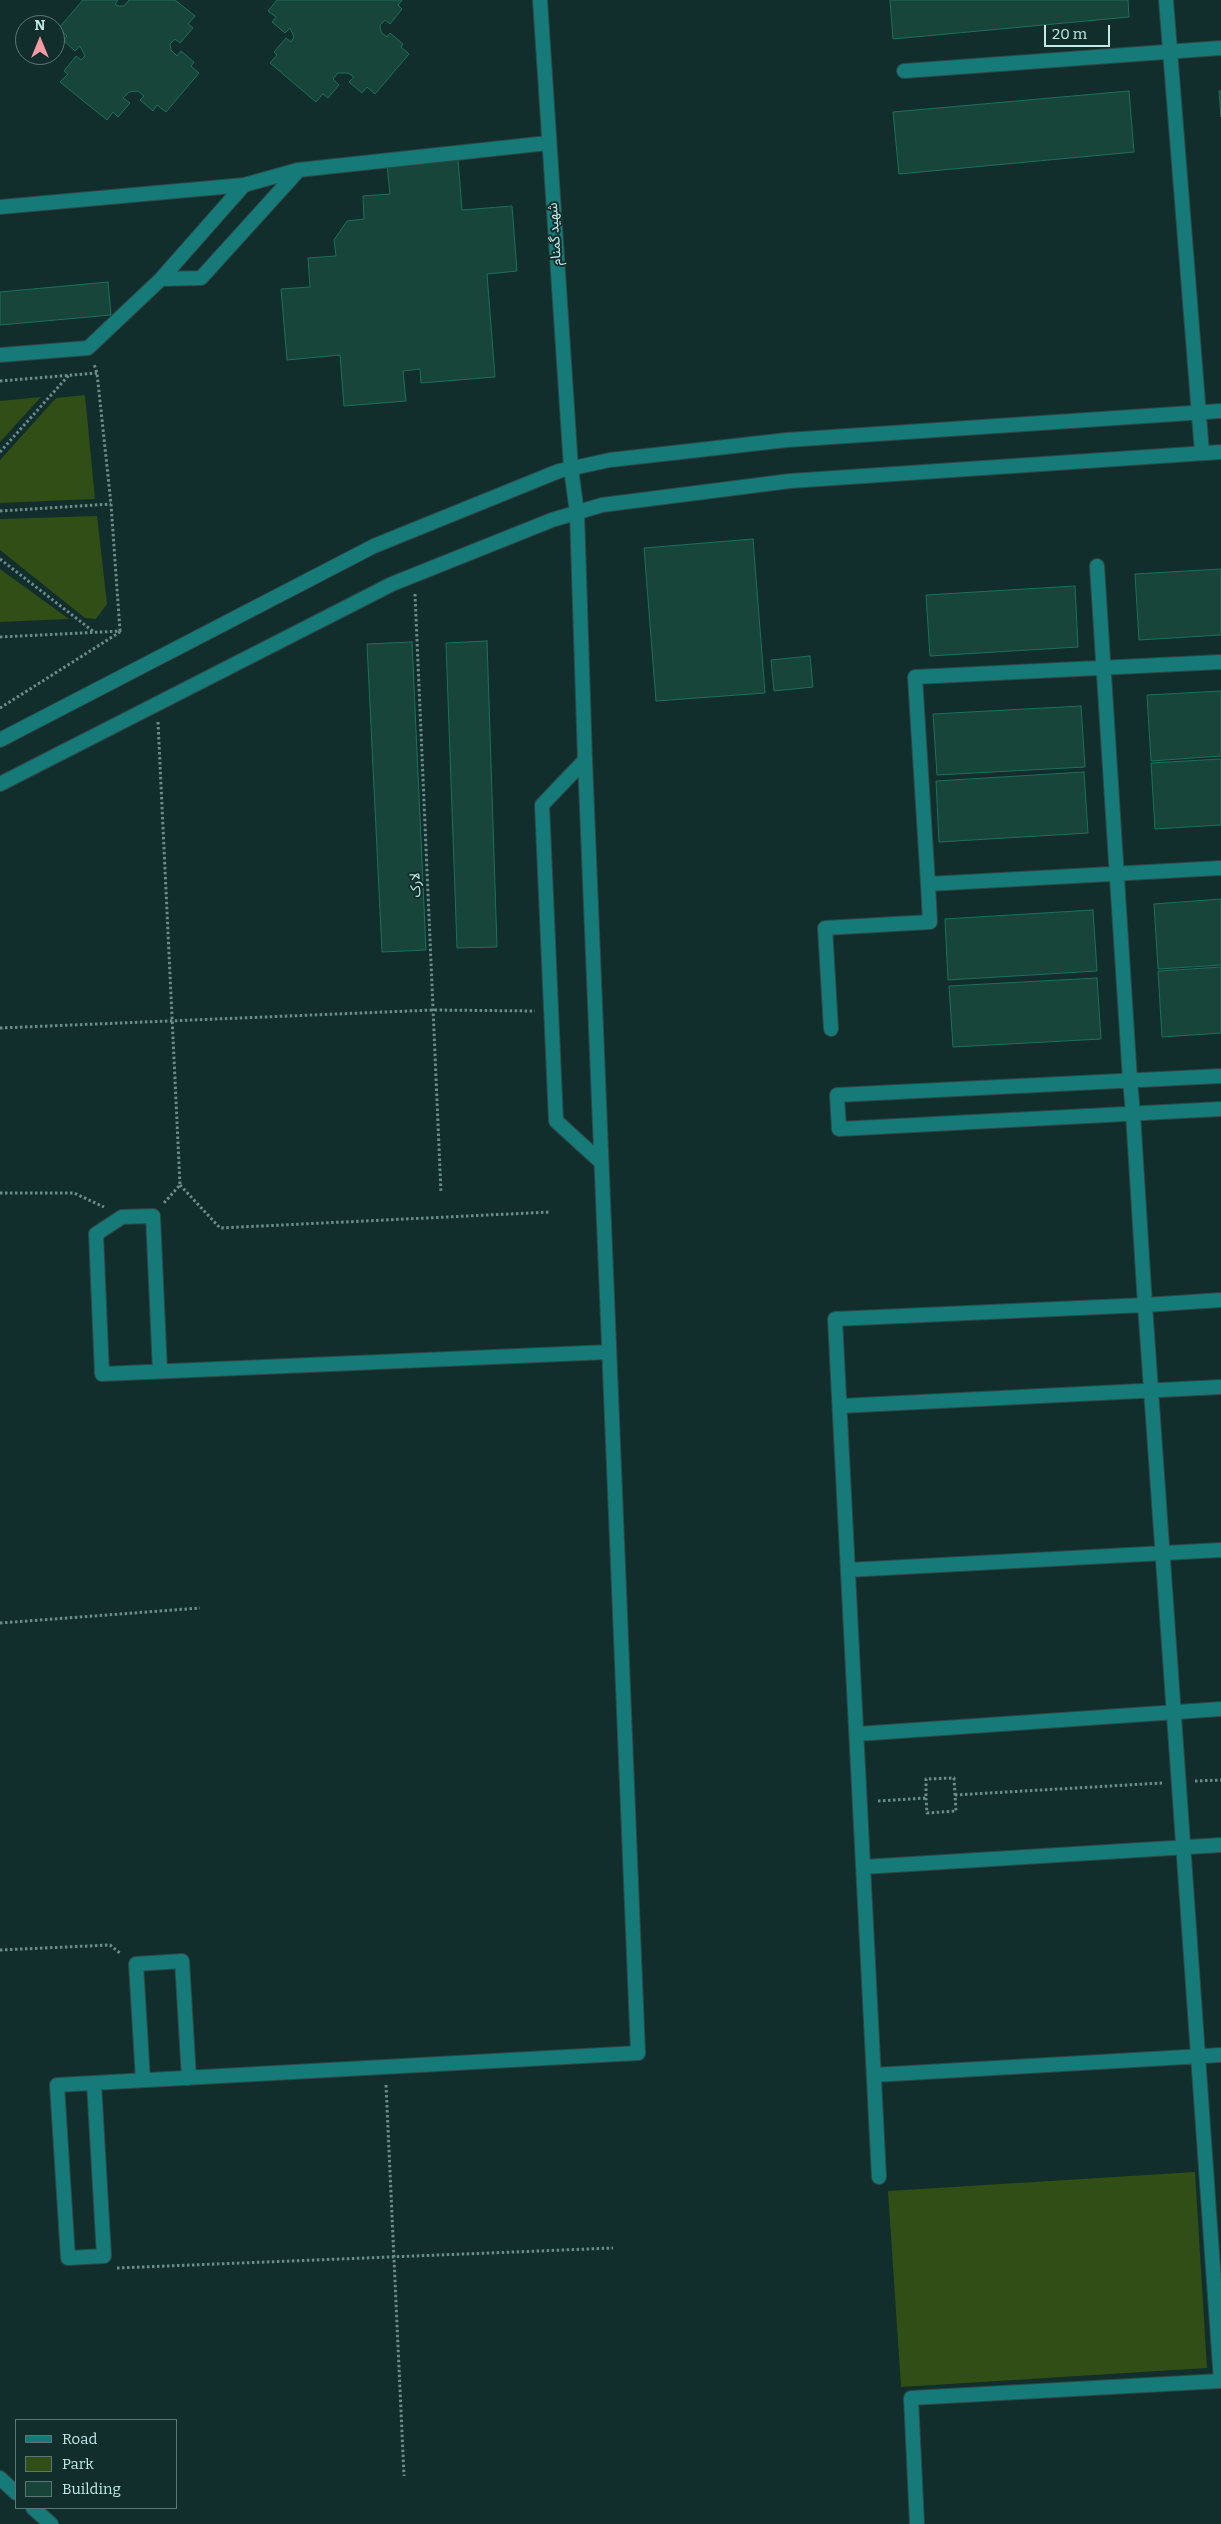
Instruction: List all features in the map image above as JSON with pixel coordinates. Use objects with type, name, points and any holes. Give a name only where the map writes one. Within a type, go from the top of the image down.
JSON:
[{"type":"street","name":"شهید گمنام","points":[[385,2067],[638,2053],[585,760],[577,513],[571,468],[540,0]]},
{"type":"street","points":[[1166,0],[1202,453]]},
{"type":"street","points":[[904,71],[1221,48]]},
{"type":"street","points":[[0,207],[244,185],[298,170],[548,143]]},
{"type":"street","points":[[161,279],[201,278],[298,170]]},
{"type":"street","points":[[0,356],[88,348],[161,279],[244,185]]},
{"type":"street","points":[[0,740],[374,546],[559,471],[610,460],[787,440],[1221,411]]},
{"type":"street","points":[[0,784],[392,584],[552,520],[602,505],[790,480],[1221,452]]},
{"type":"street","points":[[917,2524],[911,2398],[1221,2381],[1162,1554],[1097,566]]},
{"type":"street","points":[[831,1029],[824,928],[930,922],[915,676],[1221,662]]},
{"type":"street","points":[[585,760],[542,805],[556,1121],[601,1162]]},
{"type":"street","points":[[928,884],[1221,868]]},
{"type":"street","points":[[1221,1076],[837,1095],[838,1129],[1221,1109]]},
{"type":"street","points":[[160,1371],[153,1216],[122,1217],[96,1234],[102,1374],[609,1352]]},
{"type":"street","points":[[879,2177],[835,1319],[1221,1300]]},
{"type":"street","points":[[840,1406],[1221,1387]]},
{"type":"street","points":[[848,1570],[1221,1550]]},
{"type":"street","points":[[856,1734],[1221,1708]]},
{"type":"street","points":[[863,1867],[1221,1845]]},
{"type":"street","points":[[143,2080],[136,1964],[182,1961],[189,2078]]},
{"type":"street","points":[[874,2075],[1221,2055]]},
{"type":"street","points":[[94,2083],[104,2256],[68,2258],[58,2085],[143,2080],[385,2067]]},
{"type":"street","points":[[0,2478],[15,2492]]},
{"type":"street","points":[[34,2509],[51,2524]]},
{"type":"path","points":[[88,348],[97,373],[111,504],[120,631]]},
{"type":"path","points":[[0,381],[97,373]]},
{"type":"path","points":[[0,452],[68,375]]},
{"type":"path","points":[[0,511],[111,504]]},
{"type":"path","points":[[0,559],[95,633]]},
{"type":"path","name":"لارک","points":[[414,575],[441,1193]]},
{"type":"path","points":[[0,637],[120,631]]},
{"type":"path","points":[[0,708],[120,631]]},
{"type":"path","points":[[157,704],[180,1185],[220,1228],[550,1212]]},
{"type":"path","points":[[0,1028],[433,1010],[551,1011]]},
{"type":"path","points":[[153,1216],[180,1185]]},
{"type":"path","points":[[0,1193],[74,1192],[122,1217]]},
{"type":"path","points":[[0,1622],[200,1608]]},
{"type":"path","points":[[954,1778],[956,1812],[927,1813],[926,1798],[926,1779],[954,1778]]},
{"type":"path","points":[[955,1795],[1221,1780]]},
{"type":"path","points":[[860,1802],[926,1798]]},
{"type":"path","points":[[0,1950],[110,1945],[124,1956]]},
{"type":"path","points":[[385,2067],[404,2476]]},
{"type":"path","points":[[104,2256],[118,2269],[613,2248]]},
{"type":"green space","points":[[85,395],[95,499],[0,503],[0,460],[56,398]]},
{"type":"green space","points":[[41,397],[0,442],[0,401]]},
{"type":"green space","points":[[97,516],[107,604],[96,619],[85,618],[0,550],[0,519]]},
{"type":"green space","points":[[0,569],[69,619],[0,622]]},
{"type":"green space","points":[[1195,2172],[1207,2368],[901,2387],[888,2191]]},
{"type":"building","points":[[83,0],[118,0],[115,4],[124,6],[129,0],[175,0],[195,16],[188,24],[193,28],[180,43],[175,39],[170,44],[171,50],[177,56],[181,51],[194,62],[191,66],[199,73],[166,112],[157,105],[153,111],[140,100],[144,96],[138,91],[129,92],[123,98],[130,103],[118,117],[113,112],[107,120],[60,82],[68,74],[64,71],[76,56],[81,60],[85,56],[80,46],[75,51],[65,42],[67,36],[65,34],[65,21]]},
{"type":"building","points":[[277,0],[402,0],[398,5],[402,9],[390,24],[385,20],[380,25],[381,32],[387,37],[390,33],[403,44],[401,47],[409,54],[375,94],[367,87],[362,93],[349,82],[354,77],[348,73],[338,73],[333,79],[339,85],[328,98],[323,94],[316,102],[270,63],[277,55],[274,52],[286,38],[291,42],[294,37],[290,28],[285,33],[272,22],[276,17],[268,11]]},
{"type":"building","points":[[890,0],[1128,0],[1129,17],[893,39]]},
{"type":"building","points":[[1129,91],[1134,152],[899,174],[893,112]]},
{"type":"building","points":[[1219,91],[1221,91],[1221,117]]},
{"type":"building","points":[[458,159],[462,210],[512,206],[517,271],[487,274],[495,377],[421,383],[420,369],[403,371],[406,401],[344,406],[340,355],[287,360],[281,289],[310,287],[308,258],[336,256],[334,240],[347,221],[364,219],[363,196],[390,194],[387,165]]},
{"type":"building","points":[[108,282],[111,315],[0,325],[0,292]]},
{"type":"building","points":[[753,539],[765,693],[656,701],[644,548]]},
{"type":"building","points":[[1221,569],[1221,635],[1139,640],[1135,574]]},
{"type":"building","points":[[1075,586],[1078,647],[930,656],[926,595]]},
{"type":"building","points":[[487,641],[497,947],[457,948],[446,643]]},
{"type":"building","points":[[412,642],[426,950],[382,952],[367,644]]},
{"type":"building","points":[[810,656],[813,687],[774,691],[771,660]]},
{"type":"building","points":[[1221,691],[1221,756],[1151,761],[1147,695]]},
{"type":"building","points":[[1081,706],[1085,767],[937,775],[933,714]]},
{"type":"building","points":[[1221,759],[1221,825],[1155,829],[1151,763]]},
{"type":"building","points":[[1084,772],[1088,833],[939,842],[936,781]]},
{"type":"building","points":[[1221,899],[1221,965],[1158,969],[1154,904]]},
{"type":"building","points":[[1093,910],[1097,971],[948,980],[945,919]]},
{"type":"building","points":[[1221,967],[1221,1033],[1162,1037],[1158,971]]},
{"type":"building","points":[[1097,978],[1101,1039],[953,1047],[949,986]]}]
